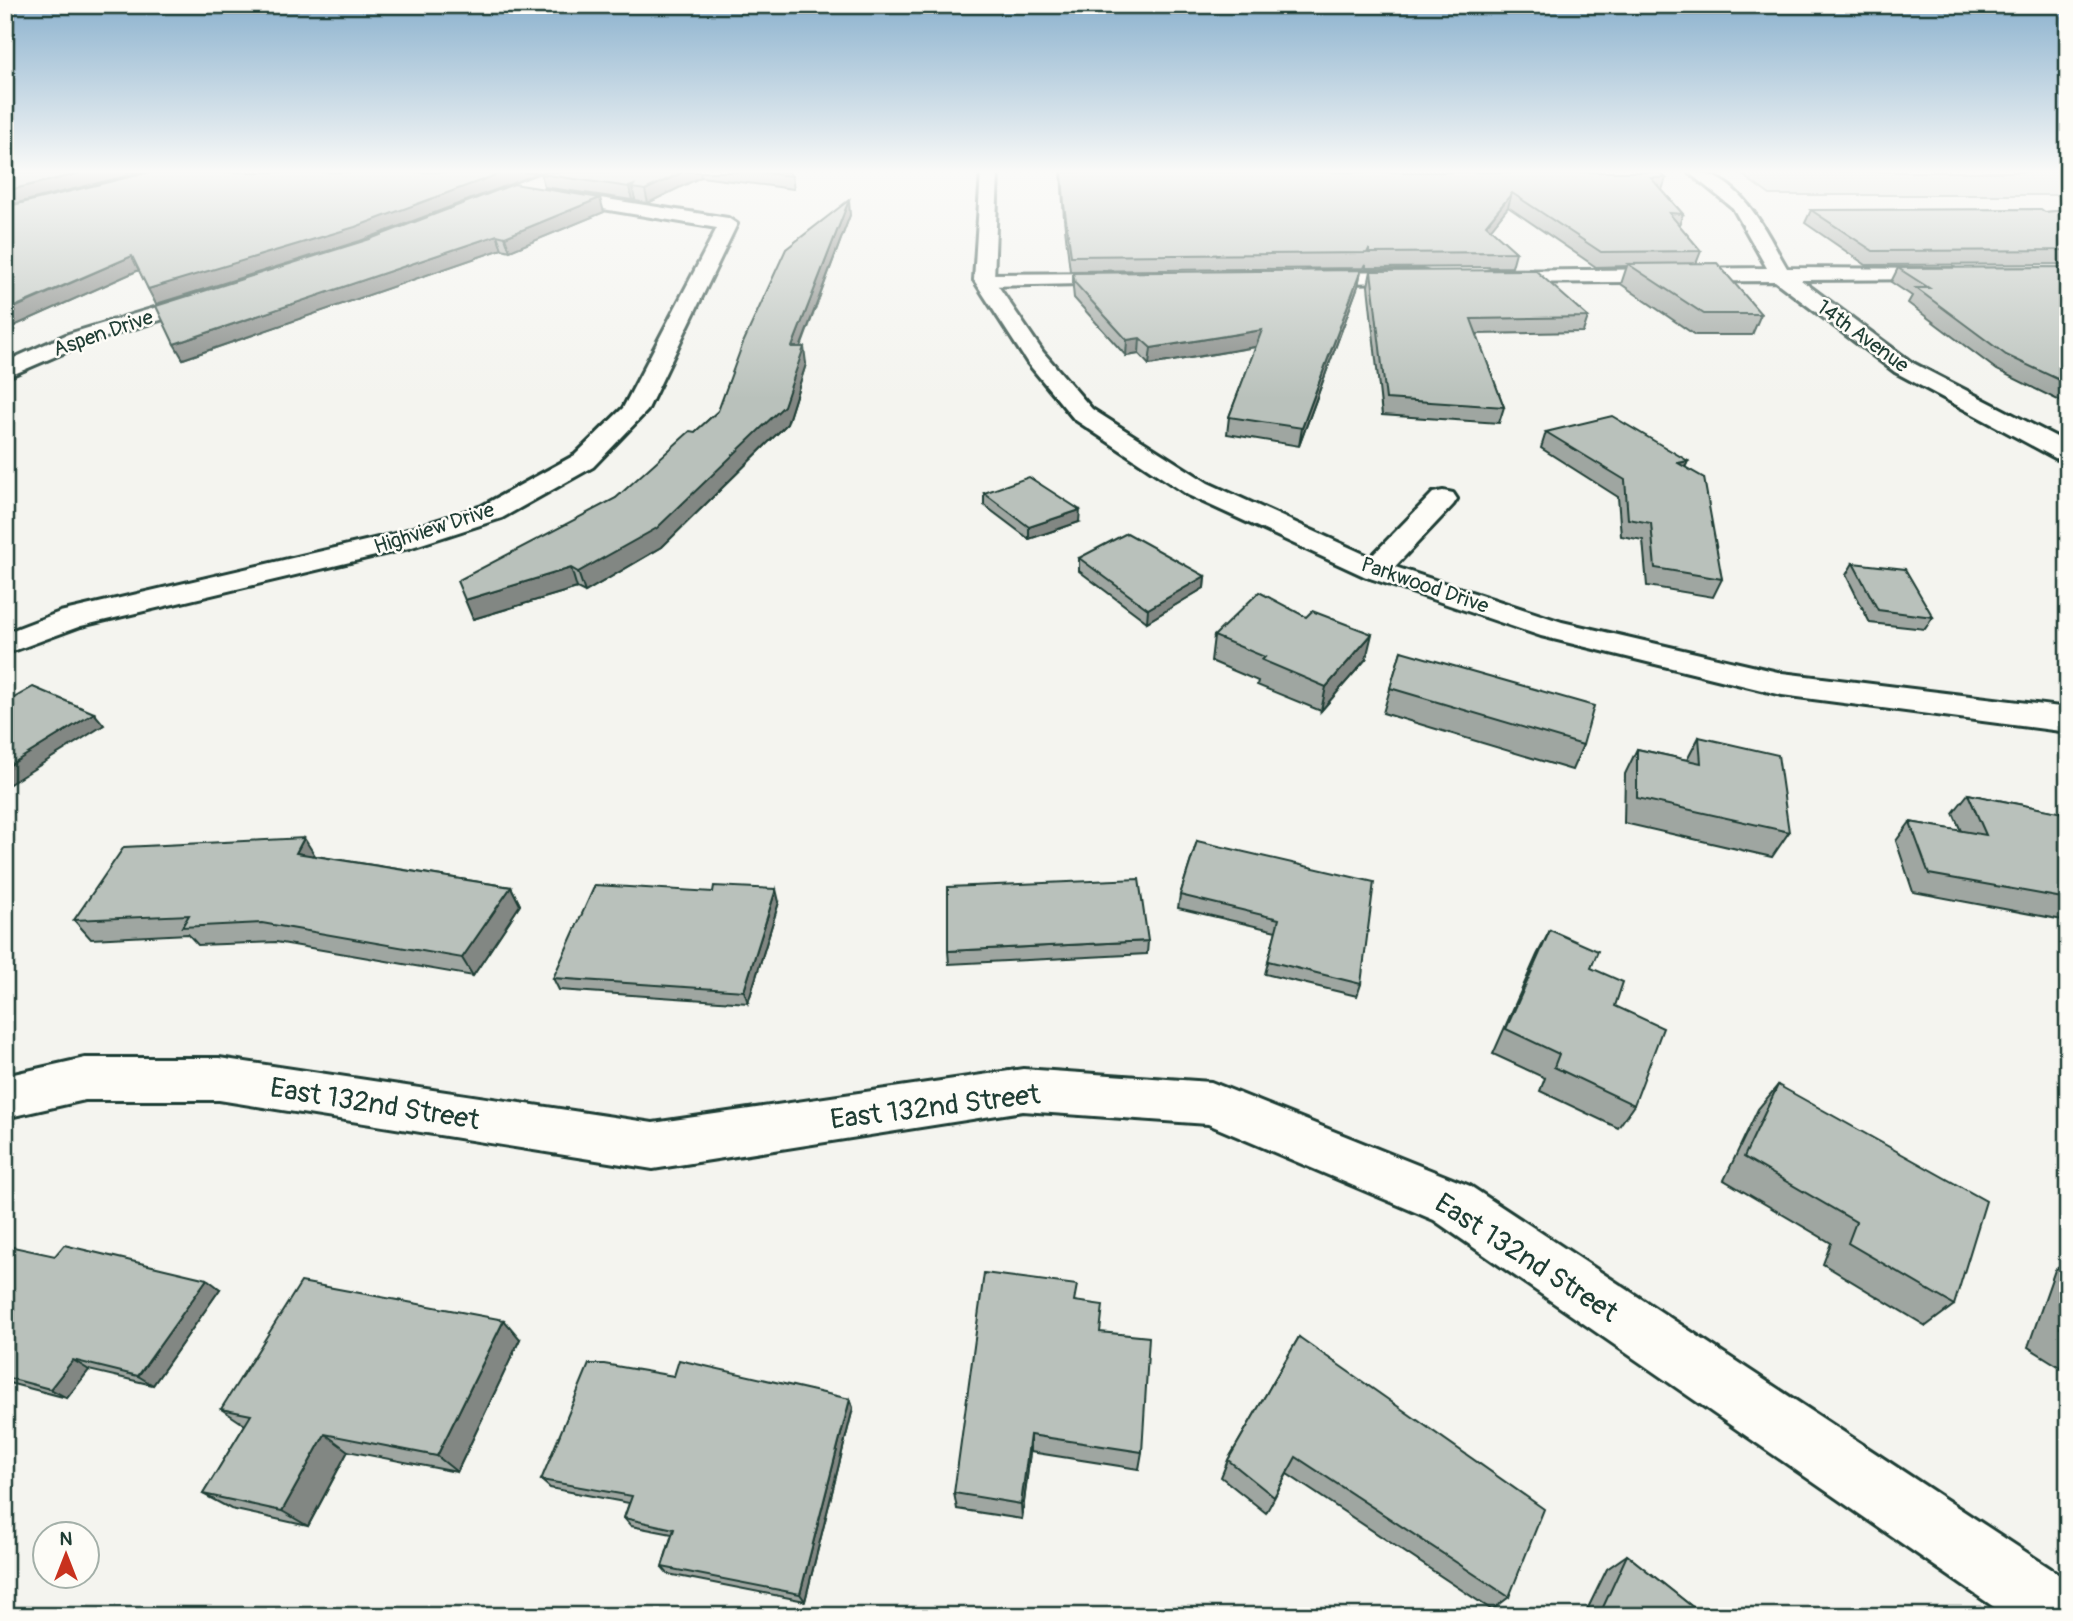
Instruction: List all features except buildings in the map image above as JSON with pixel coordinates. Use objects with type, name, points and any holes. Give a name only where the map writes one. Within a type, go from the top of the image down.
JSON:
[{"type":"street","name":"Highview Drive","points":[[5,644],[71,619],[399,542],[492,512],[584,461],[634,411],[715,248]]},
{"type":"street","points":[[985,248],[984,280],[1152,279]]},
{"type":"street","name":"14th Avenue","points":[[1765,248],[1781,275],[1903,367],[2068,454]]},
{"type":"street","points":[[1473,277],[1972,273]]},
{"type":"street","points":[[1291,278],[1445,277]]},
{"type":"street","name":"Parkwood Drive","points":[[984,280],[1035,357],[1083,414],[1198,489],[1375,570],[1552,629],[1782,684],[2068,720]]},
{"type":"street","name":"Aspen Drive","points":[[5,371],[76,339],[222,293]]},
{"type":"street","points":[[1375,570],[1443,499]]},
{"type":"street","name":"East 132nd Street","points":[[5,1097],[85,1079],[219,1079],[653,1146],[1023,1090],[1211,1103],[1452,1203],[2063,1616]]}]
